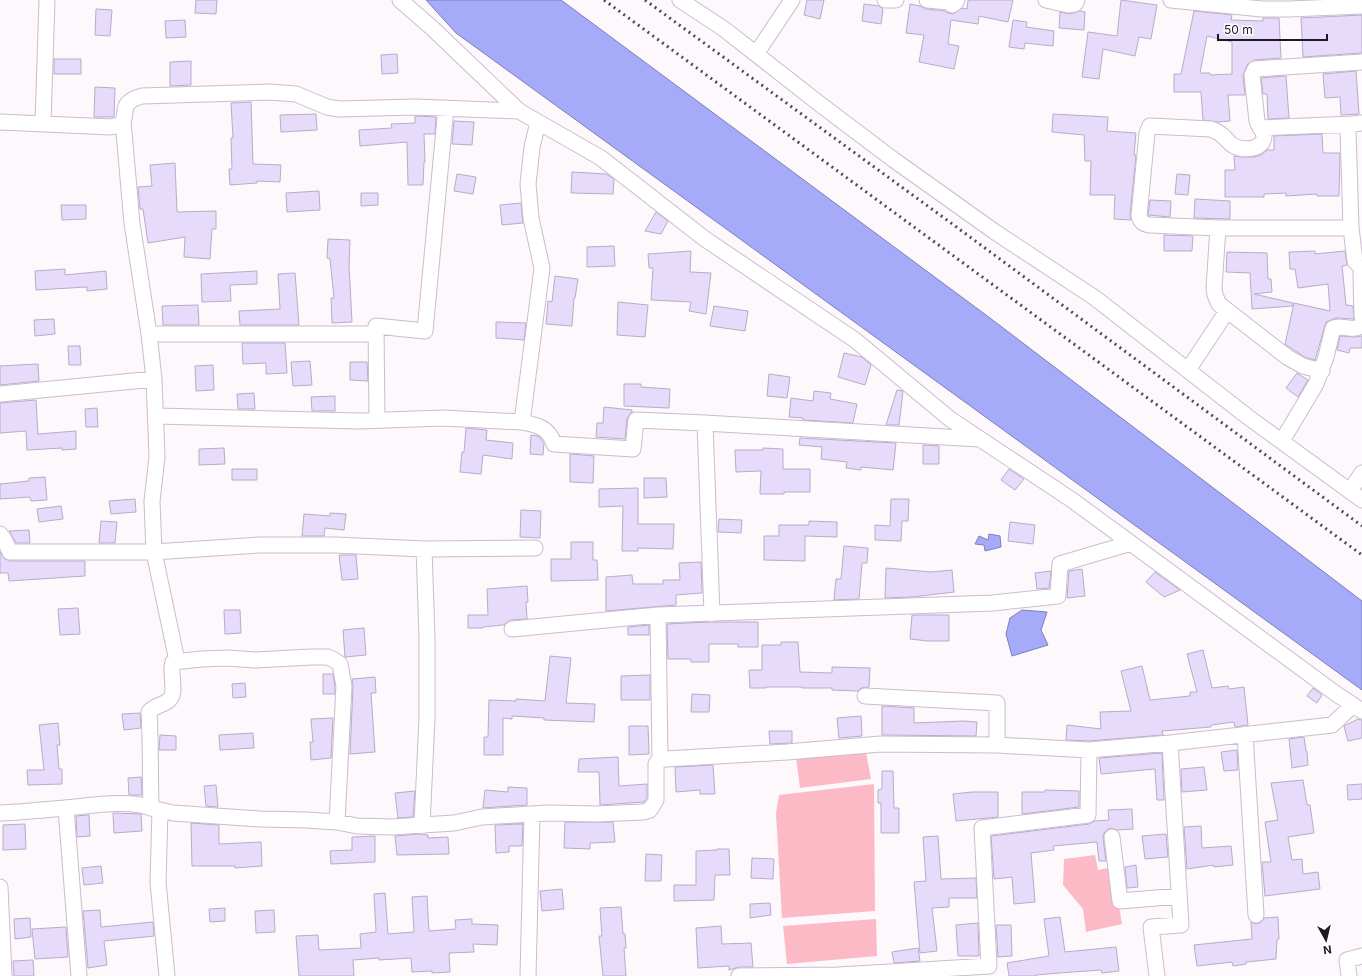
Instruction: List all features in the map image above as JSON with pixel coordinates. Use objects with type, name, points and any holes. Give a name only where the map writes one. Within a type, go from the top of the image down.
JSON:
[{"type":"street","points":[[43,123],[47,0]]},
{"type":"street","points":[[400,0],[431,27],[519,111],[601,158],[704,239],[855,340],[950,418],[979,439],[1072,500],[1358,708],[1332,725],[1170,743],[1089,750],[996,745],[881,744],[660,760]]},
{"type":"street","points":[[680,0],[724,29],[894,160],[995,232],[1095,298],[1248,417],[1362,500]]},
{"type":"street","points":[[756,54],[792,0]]},
{"type":"street","points":[[885,0],[896,0]]},
{"type":"street","points":[[927,0],[950,2],[952,5],[957,0]]},
{"type":"street","points":[[1046,0],[1068,5],[1075,4],[1077,0]]},
{"type":"street","points":[[1171,0],[1228,3],[1262,9],[1362,6]]},
{"type":"street","points":[[1352,228],[1218,228],[1150,225],[1144,224],[1140,221],[1139,216],[1148,129],[1150,126],[1211,129],[1219,133],[1229,144],[1234,146],[1253,148],[1258,147],[1263,141],[1263,132],[1258,126],[1257,121],[1252,75],[1255,69],[1362,62]]},
{"type":"street","points":[[176,660],[154,552],[152,501],[157,456],[154,379],[149,334],[132,222],[123,121],[125,107],[130,101],[142,96],[269,92],[296,94],[327,107],[339,109],[415,107],[519,111]]},
{"type":"street","points":[[377,420],[376,326],[425,331],[446,108]]},
{"type":"street","points":[[0,122],[111,127],[118,125],[123,121]]},
{"type":"street","points":[[522,422],[542,268],[531,218],[528,184],[532,147],[538,122]]},
{"type":"street","points":[[1260,128],[1357,123]]},
{"type":"street","points":[[1357,123],[1348,130],[1352,228],[1355,261],[1362,269],[1362,316]]},
{"type":"street","points":[[1218,228],[1214,288],[1219,304],[1227,312],[1287,357],[1303,366],[1322,371]]},
{"type":"street","points":[[1188,370],[1227,312]]},
{"type":"street","points":[[1282,441],[1308,399],[1322,371],[1333,328],[1337,326],[1356,329],[1361,326],[1362,323]]},
{"type":"street","points":[[149,334],[376,334]]},
{"type":"street","points":[[0,394],[154,379]]},
{"type":"street","points":[[156,416],[377,420],[443,418],[522,422],[537,425],[551,435],[554,444],[633,449],[636,420],[979,439]]},
{"type":"street","points":[[705,423],[712,614]]},
{"type":"street","points":[[1350,491],[1362,473]]},
{"type":"street","points":[[0,534],[4,538],[10,552],[154,552],[259,545],[336,545],[424,549],[535,548]]},
{"type":"street","points":[[512,629],[658,615],[993,603],[1058,596],[1060,564],[1131,543]]},
{"type":"street","points":[[422,826],[427,718],[424,549]]},
{"type":"street","points":[[0,813],[128,804],[146,806],[173,813],[260,819],[306,820],[337,822],[364,826],[392,827],[422,826],[454,823],[482,818],[532,814],[598,814],[643,812],[650,810],[656,800],[656,764],[660,760],[658,615]]},
{"type":"street","points":[[167,976],[158,882],[156,809],[150,771],[151,744],[149,712],[152,708],[168,701],[172,697],[171,669],[173,662],[176,660],[227,658],[255,660],[311,656],[328,657],[340,664],[344,686],[337,822]]},
{"type":"street","points":[[865,696],[997,703],[996,745]]},
{"type":"street","points":[[1245,734],[1256,915]]},
{"type":"street","points":[[1157,976],[1150,927],[1181,925],[1170,743]]},
{"type":"street","points":[[739,976],[840,975],[989,966],[982,828],[1088,816],[1089,750]]},
{"type":"street","points":[[66,808],[79,976]]},
{"type":"street","points":[[528,976],[532,814]]},
{"type":"street","points":[[1112,836],[1120,901],[1179,896]]},
{"type":"street","points":[[0,887],[4,976]]},
{"type":"street","points":[[1349,976],[1347,960],[1362,956]]},
{"type":"shaded area","points":[[866,752],[871,779],[800,788],[796,758]]},
{"type":"shaded area","points":[[874,784],[875,911],[782,918],[776,813],[779,795]]},
{"type":"shaded area","points":[[1095,855],[1098,870],[1113,867],[1122,924],[1086,932],[1083,909],[1063,885],[1064,859]]},
{"type":"shaded area","points":[[876,919],[877,956],[787,964],[783,926]]},
{"type":"water","points":[[426,0],[561,0],[990,318],[1362,601],[1362,690],[456,33]]},
{"type":"water","points":[[989,534],[1000,536],[1001,547],[985,551],[984,545],[975,544],[979,536],[988,540]]},
{"type":"water","points":[[1022,610],[1047,612],[1041,630],[1048,645],[1012,656],[1006,634],[1010,618]]},
{"type":"building","points":[[196,0],[217,0],[216,14],[195,13]]},
{"type":"building","points":[[807,0],[824,0],[820,19],[804,15]]},
{"type":"building","points":[[968,0],[1013,0],[1008,22],[979,16],[978,24],[951,20],[948,44],[959,46],[954,69],[919,62],[924,35],[906,33],[910,4],[926,9],[945,11],[953,14],[962,8],[967,9]]},
{"type":"building","points":[[1121,0],[1157,5],[1151,39],[1139,37],[1135,56],[1103,49],[1099,79],[1082,77],[1088,32],[1117,36]]},
{"type":"building","points":[[864,4],[879,6],[883,9],[881,24],[862,21]]},
{"type":"building","points":[[96,9],[112,10],[110,36],[95,35]]},
{"type":"building","points":[[1080,11],[1085,12],[1084,30],[1059,28],[1060,12],[1069,14]]},
{"type":"building","points":[[1194,11],[1232,15],[1231,20],[1263,21],[1263,18],[1279,18],[1281,58],[1254,60],[1247,65],[1243,76],[1245,95],[1228,95],[1230,121],[1217,122],[1203,120],[1201,92],[1174,92],[1174,74],[1181,74]],"holes":[[[1207,36],[1232,42],[1232,74],[1210,75],[1210,73],[1200,73]]]},
{"type":"building","points":[[1362,15],[1362,53],[1303,57],[1301,18]]},
{"type":"building","points":[[185,20],[186,37],[166,38],[165,21]]},
{"type":"building","points":[[1013,20],[1027,22],[1026,27],[1054,31],[1053,46],[1025,43],[1024,49],[1009,47]]},
{"type":"building","points":[[397,54],[398,73],[382,74],[381,55]]},
{"type":"building","points":[[54,59],[81,59],[81,74],[54,74]]},
{"type":"building","points":[[191,61],[191,85],[170,86],[170,62]]},
{"type":"building","points":[[1356,71],[1359,114],[1341,115],[1340,97],[1325,98],[1323,74]]},
{"type":"building","points":[[1286,76],[1289,118],[1268,119],[1267,94],[1263,94],[1261,78]]},
{"type":"building","points":[[95,87],[115,88],[114,117],[94,117]]},
{"type":"building","points":[[251,102],[253,164],[281,165],[280,182],[257,181],[257,183],[230,185],[229,169],[232,169],[231,138],[233,138],[231,103]]},
{"type":"building","points":[[316,114],[317,130],[281,132],[280,115]]},
{"type":"building","points":[[1053,114],[1108,117],[1107,131],[1136,133],[1134,155],[1136,155],[1130,215],[1131,220],[1114,219],[1115,195],[1090,195],[1091,161],[1085,161],[1084,135],[1052,132]]},
{"type":"building","points":[[415,116],[436,117],[435,134],[424,134],[425,162],[423,185],[408,185],[407,142],[360,146],[359,130],[392,128],[391,124],[415,123]]},
{"type":"building","points":[[454,121],[474,122],[472,145],[452,144]]},
{"type":"building","points":[[1322,134],[1323,153],[1340,153],[1339,196],[1317,196],[1317,194],[1286,196],[1286,193],[1264,194],[1264,197],[1225,197],[1225,170],[1235,170],[1234,156],[1254,157],[1261,155],[1267,150],[1274,150],[1274,136]]},
{"type":"building","points":[[175,163],[177,212],[216,211],[216,229],[212,229],[210,259],[184,257],[185,237],[148,243],[143,209],[140,209],[138,187],[152,186],[150,165]]},
{"type":"building","points":[[572,172],[606,174],[614,179],[613,194],[571,193]]},
{"type":"building","points":[[457,174],[476,177],[473,194],[454,191]]},
{"type":"building","points":[[1177,174],[1190,175],[1188,195],[1175,194]]},
{"type":"building","points":[[319,191],[320,210],[287,212],[286,193]]},
{"type":"building","points":[[361,193],[378,193],[378,205],[361,206]]},
{"type":"building","points":[[1195,199],[1230,201],[1230,219],[1194,218]]},
{"type":"building","points":[[1150,200],[1171,201],[1170,217],[1148,215]]},
{"type":"building","points":[[521,203],[523,223],[502,225],[500,205]]},
{"type":"building","points":[[61,205],[86,205],[86,219],[62,220]]},
{"type":"building","points":[[656,212],[668,221],[661,234],[645,231]]},
{"type":"building","points":[[1164,235],[1193,236],[1192,251],[1164,251]]},
{"type":"building","points":[[328,239],[350,240],[349,266],[352,322],[332,323],[331,298],[334,298],[330,259],[327,258]]},
{"type":"building","points":[[614,246],[615,266],[587,267],[587,247]]},
{"type":"building","points":[[691,251],[690,272],[711,273],[706,314],[689,311],[691,302],[651,300],[653,268],[649,268],[648,254]]},
{"type":"building","points":[[1315,251],[1315,254],[1345,251],[1347,265],[1342,266],[1346,305],[1353,306],[1354,319],[1336,318],[1326,322],[1315,360],[1306,358],[1285,344],[1294,303],[1330,311],[1328,284],[1298,288],[1295,269],[1290,269],[1289,252]]},
{"type":"building","points":[[1227,252],[1267,253],[1268,279],[1271,279],[1272,292],[1254,294],[1293,303],[1293,306],[1252,309],[1250,273],[1226,272]]},
{"type":"building","points":[[65,269],[65,275],[106,271],[107,289],[87,291],[87,287],[36,290],[35,271]]},
{"type":"building","points":[[257,271],[257,284],[230,285],[231,301],[202,302],[201,274]]},
{"type":"building","points":[[295,273],[299,325],[240,325],[239,311],[280,309],[278,274]]},
{"type":"building","points":[[555,276],[578,279],[574,298],[572,326],[546,324],[548,301],[552,302]]},
{"type":"building","points":[[618,302],[648,305],[645,337],[617,335]]},
{"type":"building","points":[[198,305],[199,325],[163,325],[162,306]]},
{"type":"building","points":[[714,306],[748,311],[745,331],[710,326]]},
{"type":"building","points":[[54,319],[55,334],[35,336],[34,320]]},
{"type":"building","points":[[496,322],[526,323],[524,340],[496,338]]},
{"type":"building","points":[[1340,336],[1362,336],[1362,348],[1350,348],[1349,353],[1337,350]]},
{"type":"building","points":[[242,343],[285,343],[287,373],[266,374],[266,363],[243,364]]},
{"type":"building","points":[[68,346],[80,346],[81,365],[69,365]]},
{"type":"building","points":[[844,353],[862,357],[871,365],[865,385],[838,377]]},
{"type":"building","points":[[310,361],[312,385],[293,386],[291,362]]},
{"type":"building","points":[[350,362],[367,362],[368,381],[350,380]]},
{"type":"building","points":[[38,364],[39,381],[0,385],[0,366]]},
{"type":"building","points":[[213,365],[214,390],[196,391],[195,366]]},
{"type":"building","points":[[1297,373],[1308,380],[1298,397],[1286,388]]},
{"type":"building","points":[[769,374],[790,377],[787,398],[767,396]]},
{"type":"building","points":[[624,384],[641,384],[641,387],[670,389],[669,408],[624,406]]},
{"type":"building","points":[[897,390],[903,391],[899,425],[886,425]]},
{"type":"building","points":[[814,391],[831,393],[830,399],[857,404],[853,423],[803,420],[803,418],[789,417],[791,398],[813,401]]},
{"type":"building","points":[[254,393],[255,409],[238,409],[237,394]]},
{"type":"building","points":[[335,396],[335,411],[312,411],[311,397]]},
{"type":"building","points":[[36,400],[38,434],[76,431],[76,449],[62,450],[62,448],[27,450],[26,431],[0,433],[0,403]]},
{"type":"building","points":[[604,407],[632,410],[627,419],[625,439],[596,437],[597,423],[603,423]]},
{"type":"building","points":[[97,408],[98,427],[86,427],[85,409]]},
{"type":"building","points":[[466,428],[487,430],[486,440],[513,443],[512,459],[483,455],[481,474],[460,472],[462,452],[464,452]]},
{"type":"building","points":[[531,435],[538,436],[544,443],[543,455],[530,454]]},
{"type":"building","points":[[800,438],[896,443],[893,470],[861,467],[861,470],[846,468],[847,462],[821,459],[822,447],[799,445]]},
{"type":"building","points":[[923,445],[939,446],[939,464],[923,464]]},
{"type":"building","points":[[224,448],[225,464],[199,465],[199,449]]},
{"type":"building","points":[[763,448],[783,449],[783,469],[810,469],[810,492],[760,494],[761,471],[736,472],[735,450],[763,450]]},
{"type":"building","points":[[570,454],[594,456],[593,483],[570,482]]},
{"type":"building","points":[[232,469],[257,469],[257,480],[232,480]]},
{"type":"building","points":[[1009,469],[1024,479],[1015,490],[1001,480]]},
{"type":"building","points":[[45,477],[47,500],[31,501],[30,497],[0,499],[0,484],[29,481],[29,478]]},
{"type":"building","points":[[644,478],[666,478],[667,497],[644,498]]},
{"type":"building","points":[[638,488],[638,524],[674,524],[673,549],[638,548],[638,551],[622,551],[623,506],[599,507],[599,489]]},
{"type":"building","points":[[135,499],[136,512],[111,514],[109,501]]},
{"type":"building","points":[[891,499],[909,499],[908,521],[902,521],[901,541],[875,540],[875,525],[890,526]]},
{"type":"building","points":[[61,506],[63,519],[39,522],[37,509]]},
{"type":"building","points":[[521,510],[541,511],[540,538],[520,537]]},
{"type":"building","points":[[330,513],[346,514],[344,530],[325,528],[324,536],[302,536],[304,514],[330,516]]},
{"type":"building","points":[[719,519],[742,520],[741,533],[718,532]]},
{"type":"building","points":[[101,521],[117,522],[115,543],[99,543]]},
{"type":"building","points":[[809,521],[837,522],[837,537],[805,536],[805,561],[764,560],[764,536],[779,536],[779,525],[809,525]]},
{"type":"building","points":[[1010,522],[1035,525],[1033,544],[1008,541]]},
{"type":"building","points":[[29,530],[30,543],[16,543],[9,531]]},
{"type":"building","points":[[571,542],[593,542],[593,560],[597,560],[598,580],[551,581],[551,559],[571,559]]},
{"type":"building","points":[[844,546],[868,548],[867,563],[862,563],[859,599],[834,600],[836,579],[841,579]]},
{"type":"building","points":[[0,552],[5,559],[10,561],[85,561],[85,576],[9,581],[8,573],[0,573]]},
{"type":"building","points":[[339,555],[356,555],[358,579],[342,580]]},
{"type":"building","points":[[701,562],[702,593],[676,595],[676,605],[606,611],[606,577],[632,575],[633,584],[663,584],[663,580],[680,580],[679,563]]},
{"type":"building","points":[[886,568],[931,572],[952,570],[954,592],[912,597],[885,598]]},
{"type":"building","points":[[1082,569],[1085,596],[1067,598],[1069,571]]},
{"type":"building","points":[[1051,571],[1049,588],[1037,589],[1035,573]]},
{"type":"building","points":[[1155,572],[1180,590],[1164,597],[1146,582]]},
{"type":"building","points":[[527,586],[527,619],[511,620],[503,625],[483,628],[468,628],[468,615],[488,615],[487,589]]},
{"type":"building","points":[[78,608],[80,634],[60,635],[58,609]]},
{"type":"building","points":[[224,610],[240,610],[241,633],[225,634]]},
{"type":"building","points":[[912,615],[949,615],[949,641],[910,639]]},
{"type":"building","points":[[758,622],[758,647],[738,647],[738,644],[709,644],[709,662],[691,662],[691,659],[668,659],[667,624]]},
{"type":"building","points":[[649,625],[649,635],[628,635],[628,627]]},
{"type":"building","points":[[364,628],[366,655],[345,657],[343,630]]},
{"type":"building","points":[[781,642],[798,642],[800,672],[832,673],[832,667],[870,668],[869,687],[861,688],[858,691],[802,687],[750,688],[749,670],[762,670],[762,645],[781,645]]},
{"type":"building","points":[[1203,650],[1212,688],[1228,686],[1229,689],[1244,687],[1248,725],[1235,727],[1234,722],[1211,725],[1211,727],[1162,731],[1163,735],[1089,741],[1066,740],[1067,725],[1101,729],[1100,712],[1131,711],[1121,671],[1142,666],[1150,700],[1190,696],[1190,692],[1197,692],[1187,654]]},
{"type":"building","points":[[550,656],[571,658],[566,703],[595,704],[594,722],[544,720],[544,718],[512,716],[512,719],[503,718],[503,755],[484,755],[484,737],[488,737],[489,700],[516,701],[516,699],[545,701]]},
{"type":"building","points":[[323,674],[333,674],[335,694],[323,694]]},
{"type":"building","points":[[650,675],[650,700],[621,700],[621,676]]},
{"type":"building","points":[[375,677],[376,693],[371,693],[375,752],[350,754],[352,679]]},
{"type":"building","points":[[245,683],[246,697],[233,698],[232,684]]},
{"type":"building","points":[[1313,688],[1322,695],[1317,703],[1307,696]]},
{"type":"building","points":[[692,694],[710,695],[709,712],[691,712]]},
{"type":"building","points":[[882,706],[914,708],[914,723],[963,721],[977,722],[976,736],[882,735]]},
{"type":"building","points":[[140,713],[141,728],[124,730],[122,714]]},
{"type":"building","points":[[861,716],[862,736],[839,738],[837,718]]},
{"type":"building","points":[[333,718],[331,758],[311,760],[310,742],[313,742],[311,719]]},
{"type":"building","points":[[1358,719],[1362,720],[1362,738],[1348,741],[1344,726]]},
{"type":"building","points":[[58,723],[60,745],[57,745],[59,769],[62,769],[62,784],[28,785],[27,770],[44,770],[39,725]]},
{"type":"building","points":[[629,726],[648,726],[649,754],[629,755]]},
{"type":"building","points":[[769,731],[792,731],[792,743],[770,744]]},
{"type":"building","points":[[253,733],[254,748],[220,750],[219,735]]},
{"type":"building","points":[[160,735],[176,736],[176,750],[159,750]]},
{"type":"building","points":[[1304,737],[1308,765],[1292,768],[1289,739]]},
{"type":"building","points":[[1237,750],[1238,770],[1224,771],[1221,752]]},
{"type":"building","points":[[1162,753],[1164,800],[1157,800],[1155,769],[1101,774],[1099,758]]},
{"type":"building","points":[[618,757],[619,786],[647,784],[647,798],[644,802],[600,805],[599,772],[578,772],[579,759]]},
{"type":"building","points":[[713,765],[715,794],[700,794],[700,790],[676,792],[675,767]]},
{"type":"building","points":[[1204,767],[1207,790],[1182,792],[1181,769]]},
{"type":"building","points":[[882,771],[893,771],[894,808],[899,808],[899,833],[881,833],[881,803],[878,803],[878,790],[882,789]]},
{"type":"building","points":[[141,777],[142,795],[129,795],[128,778]]},
{"type":"building","points":[[1303,780],[1307,805],[1310,805],[1314,833],[1288,837],[1292,860],[1302,859],[1303,874],[1318,872],[1320,889],[1265,896],[1262,862],[1271,862],[1265,822],[1278,820],[1271,783]]},
{"type":"building","points":[[1362,784],[1362,799],[1348,800],[1347,785]]},
{"type":"building","points":[[216,785],[218,807],[206,806],[204,786]]},
{"type":"building","points":[[508,787],[527,788],[527,805],[483,808],[485,790],[508,792]]},
{"type":"building","points":[[1045,790],[1079,791],[1079,807],[1022,814],[1022,792],[1045,792]]},
{"type":"building","points":[[415,791],[413,817],[398,818],[395,793]]},
{"type":"building","points":[[998,792],[998,817],[956,821],[953,794]]},
{"type":"building","points":[[1132,809],[1133,829],[1117,830],[1110,828],[1104,833],[1103,838],[1106,861],[1099,861],[1097,842],[1053,846],[1054,850],[1031,853],[1035,902],[1014,904],[1012,877],[994,879],[991,836],[1089,824],[1095,821],[1109,820],[1108,810]]},
{"type":"building","points":[[113,813],[141,814],[142,831],[114,833]]},
{"type":"building","points":[[89,815],[90,836],[77,837],[76,816]]},
{"type":"building","points":[[565,822],[613,822],[615,842],[590,843],[590,849],[564,848]]},
{"type":"building","points":[[191,823],[219,825],[219,844],[261,842],[262,866],[235,868],[235,866],[192,866]]},
{"type":"building","points":[[25,824],[26,849],[3,850],[3,825]]},
{"type":"building","points":[[523,824],[522,846],[509,846],[509,852],[496,853],[495,825]]},
{"type":"building","points":[[1201,826],[1202,848],[1231,846],[1233,865],[1214,867],[1214,865],[1187,869],[1184,827]]},
{"type":"building","points":[[419,834],[428,835],[428,838],[448,837],[449,854],[397,855],[395,836]]},
{"type":"building","points":[[1166,834],[1168,857],[1145,859],[1142,836]]},
{"type":"building","points":[[375,836],[375,862],[331,864],[330,851],[352,850],[352,837]]},
{"type":"building","points":[[938,836],[941,879],[976,878],[977,898],[949,898],[949,907],[932,908],[937,951],[920,953],[914,882],[926,881],[923,837]]},
{"type":"building","points":[[729,849],[730,875],[715,875],[714,900],[674,901],[674,885],[696,885],[696,851]]},
{"type":"building","points":[[646,854],[662,855],[661,881],[645,881]]},
{"type":"building","points":[[752,858],[774,859],[773,879],[751,878]]},
{"type":"building","points":[[1136,865],[1138,887],[1127,888],[1125,867]]},
{"type":"building","points":[[101,866],[103,883],[84,885],[82,868]]},
{"type":"building","points":[[562,889],[564,909],[542,911],[540,891]]},
{"type":"building","points":[[385,893],[388,934],[414,932],[412,897],[427,896],[429,931],[456,929],[455,920],[472,919],[472,924],[498,925],[497,945],[473,944],[474,952],[449,953],[450,972],[412,972],[411,958],[379,960],[379,958],[353,960],[354,976],[299,976],[296,936],[318,935],[319,950],[361,948],[360,934],[376,932],[374,894]]},
{"type":"building","points":[[770,903],[771,915],[750,918],[750,904]]},
{"type":"building","points":[[621,907],[623,934],[625,934],[626,948],[624,948],[626,976],[603,976],[599,936],[602,936],[600,908]]},
{"type":"building","points":[[225,908],[225,921],[210,922],[209,909]]},
{"type":"building","points":[[100,910],[101,927],[153,922],[154,936],[104,941],[107,965],[88,968],[83,911]]},
{"type":"building","points":[[274,910],[275,932],[256,933],[255,911]]},
{"type":"building","points":[[1060,917],[1065,952],[1116,947],[1119,971],[1102,973],[1101,970],[1036,976],[1009,976],[1007,963],[1049,956],[1044,919]]},
{"type":"building","points":[[1278,917],[1279,939],[1277,940],[1276,959],[1246,962],[1246,964],[1233,966],[1232,962],[1197,966],[1194,945],[1252,939],[1251,922],[1257,924],[1264,918]]},
{"type":"building","points":[[30,918],[31,937],[15,939],[14,919]]},
{"type":"building","points":[[978,923],[979,956],[958,956],[956,925]]},
{"type":"building","points":[[996,925],[1011,925],[1012,956],[998,957]]},
{"type":"building","points":[[721,926],[722,944],[751,943],[753,967],[739,967],[729,970],[729,966],[698,968],[696,928]]},
{"type":"building","points":[[66,927],[68,957],[35,959],[32,929]]},
{"type":"building","points":[[918,948],[920,961],[894,963],[892,952]]},
{"type":"building","points":[[33,960],[34,976],[14,976],[13,961]]},
{"type":"railway","points":[[604,0],[1362,555]]},
{"type":"railway","points":[[645,0],[1362,526]]}]
